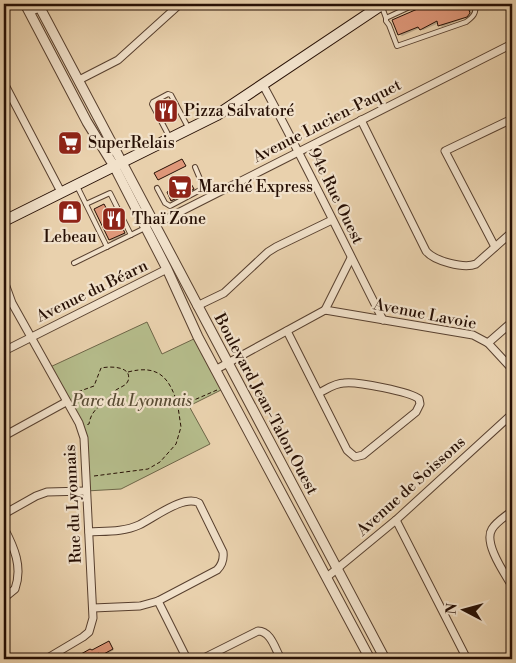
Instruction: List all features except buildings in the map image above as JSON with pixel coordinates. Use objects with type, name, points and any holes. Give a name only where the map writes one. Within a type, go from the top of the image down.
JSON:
[{"type":"main road","points":[[4,221],[217,115],[382,4]]},
{"type":"street","points":[[50,4],[27,8],[87,122],[118,164]]},
{"type":"street","points":[[79,80],[118,60],[180,4]]},
{"type":"street","points":[[38,6],[79,80],[118,164]]},
{"type":"street","name":"Avenue Lucien-Paquet","points":[[150,226],[512,44]]},
{"type":"street","points":[[4,83],[61,192]]},
{"type":"street","name":"94e Rue Ouest","points":[[262,85],[298,150],[383,320]]},
{"type":"street","points":[[495,246],[445,151],[512,119]]},
{"type":"street","points":[[362,120],[429,256],[433,259],[470,266],[476,264],[512,232]]},
{"type":"street","name":"Boulevard Jean-Talon Ouest","points":[[118,164],[150,226],[228,363],[384,659]]},
{"type":"street","points":[[197,306],[224,293],[268,252],[332,220]]},
{"type":"street","name":"Boulevard Jean-Talon Ouest","points":[[150,226],[166,269],[215,370],[370,659]]},
{"type":"street","points":[[215,370],[325,310],[351,258]]},
{"type":"street","name":"Avenue du Béarn","points":[[4,351],[166,269]]},
{"type":"street","name":"Rue du Lyonnais","points":[[4,281],[12,303],[80,427],[84,438],[93,618],[89,632],[84,637],[46,659]]},
{"type":"street","name":"Avenue Lavoie","points":[[325,310],[473,335],[488,343],[512,322]]},
{"type":"street","points":[[287,331],[347,450],[355,457],[363,455],[416,412],[420,404],[420,399],[410,394],[355,383],[339,383],[319,393]]},
{"type":"street","points":[[488,343],[512,369]]},
{"type":"street","points":[[4,436],[65,400]]},
{"type":"street","name":"Avenue de Soissons","points":[[327,577],[396,520],[512,414]]},
{"type":"street","points":[[4,514],[47,492],[86,491]]},
{"type":"street","points":[[89,532],[130,528],[186,500],[195,501],[199,504],[223,552],[221,566],[217,570],[158,601],[140,606],[93,608]]},
{"type":"street","points":[[512,511],[491,530],[489,537],[494,553],[512,586]]},
{"type":"street","points":[[396,520],[467,659]]},
{"type":"street","points":[[4,528],[16,553],[18,572],[15,589],[4,598]]},
{"type":"street","points":[[158,601],[187,659]]},
{"type":"street","points":[[202,659],[258,631],[263,631],[269,636],[280,659]]},
{"type":"lane","points":[[382,4],[386,22],[397,46],[466,22],[474,16],[475,4]]},
{"type":"lane","points":[[386,18],[416,4]]},
{"type":"lane","points":[[170,139],[152,104],[168,94],[171,94],[189,129]]},
{"type":"lane","points":[[157,188],[165,203],[170,206],[202,189],[203,186],[195,166]]},
{"type":"lane","points":[[77,185],[107,247]]},
{"type":"lane","points":[[86,204],[110,193],[131,235]]},
{"type":"lane","points":[[74,262],[150,226]]},
{"type":"path","points":[[65,400],[80,390],[94,386],[101,368],[118,367],[127,372],[150,369],[164,376],[174,393],[178,407],[181,427],[176,444],[160,462],[148,469],[85,477]]},
{"type":"path","points":[[80,427],[89,424],[95,409],[125,385],[128,380],[127,372]]},
{"type":"path","points":[[178,407],[224,387]]},
{"type":"green space","name":"Parc du Lyonnais","points":[[147,322],[162,354],[198,337],[225,388],[189,406],[210,444],[121,489],[86,491],[84,438],[48,368]]},
{"type":"place","name":"Pizza Salvatoré","points":[[166,111]]},
{"type":"place","name":"SuperRelais","points":[[70,143]]},
{"type":"place","name":"Marché Express","points":[[180,187]]},
{"type":"place","name":"Lebeau","points":[[70,212]]},
{"type":"place","name":"Thaï Zone","points":[[114,219]]}]
